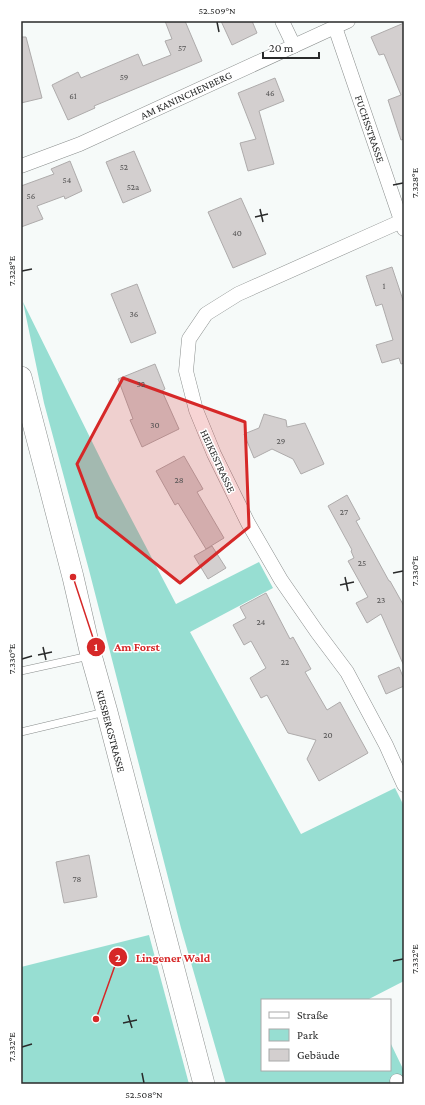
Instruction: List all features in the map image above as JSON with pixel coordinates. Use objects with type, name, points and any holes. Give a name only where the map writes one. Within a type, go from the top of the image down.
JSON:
[{"type":"street","points":[[282,21],[294,46]]},
{"type":"street","name":"AM KANINCHENBERG","points":[[21,166],[80,144],[348,21]]},
{"type":"street","name":"FUCHSSTRASSE","points":[[335,27],[403,224]]},
{"type":"street","name":"HEIKESTRASSE","points":[[403,224],[238,294],[206,314],[189,339],[186,371],[196,410],[202,425],[214,454],[248,523],[281,580],[347,672],[386,745],[404,785]]},
{"type":"street","name":"KIESBERGSTRASSE","points":[[21,381],[73,577],[91,655],[204,1084]]},
{"type":"lane","points":[[21,671],[91,655]]},
{"type":"lane","points":[[21,732],[107,712]]},
{"type":"highlighted area","points":[[123,378],[245,422],[249,527],[180,583],[97,517],[77,464]]},
{"type":"green space","points":[[23,302],[112,482],[176,604],[259,562],[273,588],[190,632],[301,834],[395,788],[404,806],[404,981],[369,999],[261,999],[261,1071],[391,1071],[391,1044],[404,1071],[404,1084],[226,1084],[181,928],[89,570],[44,403]]},
{"type":"green space","points":[[149,935],[189,1084],[23,1084],[21,1071],[21,967]]},
{"type":"building","points":[[165,21],[185,21],[202,61],[94,106],[95,108],[68,120],[52,85],[78,72],[81,78],[138,54],[143,66],[171,55],[165,41],[172,39]]},
{"type":"building","points":[[221,21],[252,21],[257,33],[232,45]]},
{"type":"building","points":[[404,23],[404,139],[401,140],[388,100],[401,95],[384,54],[379,55],[371,37]]},
{"type":"building","points":[[21,37],[26,37],[42,98],[21,103]]},
{"type":"building","points":[[275,78],[284,101],[259,111],[274,164],[248,171],[240,143],[256,139],[238,93]]},
{"type":"building","points":[[134,151],[151,191],[123,203],[106,162]]},
{"type":"building","points":[[70,161],[82,191],[65,199],[64,196],[37,206],[43,219],[21,227],[21,186],[54,174],[51,169]]},
{"type":"building","points":[[241,198],[266,254],[233,268],[208,212]]},
{"type":"building","points":[[392,267],[404,303],[404,363],[401,364],[399,358],[382,363],[376,345],[393,340],[382,304],[376,306],[366,276]]},
{"type":"building","points":[[137,284],[156,333],[131,343],[111,294]]},
{"type":"building","points":[[155,364],[165,389],[162,391],[179,429],[142,447],[130,420],[133,419],[118,379]]},
{"type":"building","points":[[264,414],[286,420],[287,427],[305,423],[324,464],[301,474],[293,459],[272,449],[254,458],[244,434],[259,428]]},
{"type":"building","points":[[184,456],[203,489],[197,492],[224,538],[206,549],[178,503],[175,505],[156,471]]},
{"type":"building","points":[[347,495],[360,519],[356,521],[404,606],[404,666],[381,614],[367,623],[356,603],[368,597],[348,561],[354,558],[351,551],[352,550],[328,506]]},
{"type":"building","points":[[212,546],[226,568],[208,579],[194,556]]},
{"type":"building","points":[[266,593],[290,639],[293,637],[311,669],[305,672],[327,710],[340,702],[368,753],[319,781],[307,759],[316,740],[288,733],[267,695],[261,698],[250,678],[266,668],[251,641],[244,645],[233,625],[246,618],[240,607]]},
{"type":"building","points":[[399,667],[404,679],[404,686],[386,694],[378,676]]},
{"type":"building","points":[[89,855],[97,897],[64,903],[56,862]]},
{"type":"place","name":"Am Forst","points":[[73,577]]},
{"type":"place","name":"Lingener Wald","points":[[96,1019]]}]
